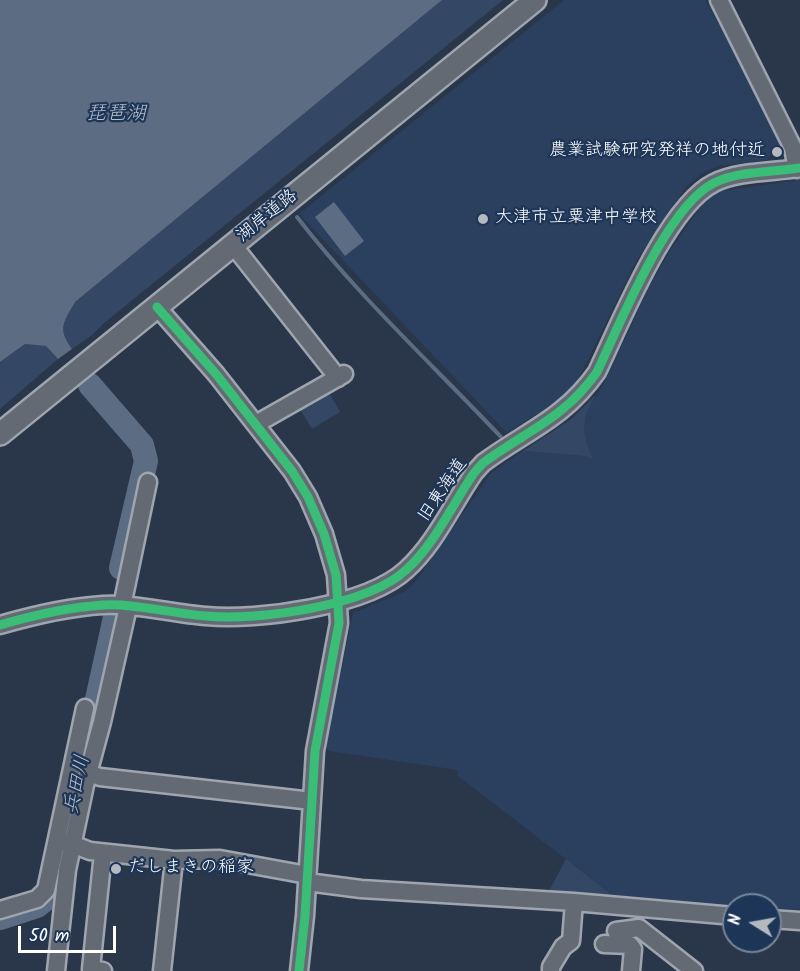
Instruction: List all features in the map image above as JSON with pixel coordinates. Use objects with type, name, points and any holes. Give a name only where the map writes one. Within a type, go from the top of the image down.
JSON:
[{"type":"main road","name":"湖岸道路","points":[[0,434],[535,0]]},
{"type":"street","points":[[719,0],[793,148],[799,169]]},
{"type":"street","name":"旧東海道","points":[[0,625],[104,605],[196,615],[269,616],[337,601],[374,590],[397,578],[408,569],[434,535],[474,473],[483,463],[556,415],[577,397],[597,372],[654,253],[688,206],[703,190],[728,178],[799,169]]},
{"type":"street","points":[[233,245],[341,376],[256,424]]},
{"type":"street","points":[[157,307],[216,374],[292,471],[319,520],[334,566],[339,623],[315,752],[299,971]]},
{"type":"street","points":[[0,910],[37,899],[46,890],[65,843],[88,773],[125,607],[148,482]]},
{"type":"street","points":[[56,971],[67,870],[65,843],[85,708]]},
{"type":"street","points":[[88,773],[100,777],[312,801]]},
{"type":"street","points":[[65,843],[90,852],[174,860],[220,859],[362,889],[574,902],[722,915]]},
{"type":"street","points":[[103,853],[91,969],[103,971]]},
{"type":"street","points":[[162,971],[174,860]]},
{"type":"street","points":[[551,971],[563,947],[571,941],[574,902]]},
{"type":"street","points":[[608,906],[618,941],[633,949],[631,971]]},
{"type":"street","points":[[642,930],[644,909]]},
{"type":"street","points":[[782,920],[800,921]]},
{"type":"street","points":[[618,941],[639,928],[694,971]]},
{"type":"street","points":[[618,941],[638,940],[669,963]]},
{"type":"shaded area","points":[[442,0],[503,0],[72,349],[63,329],[65,319],[75,302]]},
{"type":"shaded area","name":"大津市立粟津中学校","points":[[564,0],[705,0],[783,147],[781,150],[776,147],[767,160],[718,166],[701,174],[686,187],[635,263],[577,382],[558,400],[507,433],[299,214]]},
{"type":"shaded area","points":[[800,180],[800,914],[782,913],[782,893],[722,893],[722,908],[619,900],[458,776],[458,770],[329,751],[326,747],[353,613],[404,592],[414,584],[491,473],[523,451],[584,456],[593,459],[585,442],[584,424],[587,411],[604,383],[649,288],[671,249],[707,200],[720,191]]},
{"type":"shaded area","points":[[25,344],[46,346],[58,359],[0,409],[0,362]]},
{"type":"shaded area","points":[[328,391],[340,412],[312,429],[298,406]]},
{"type":"shaded area","points":[[596,395],[587,412],[584,424],[586,442],[593,459],[584,456],[523,451],[570,420]]},
{"type":"shaded area","points":[[566,859],[617,899],[547,895]]},
{"type":"water","name":"琵琶湖","points":[[0,0],[442,0],[75,302],[65,319],[63,329],[72,349],[58,359],[46,346],[25,344],[0,362]]},
{"type":"water","points":[[334,202],[364,241],[345,256],[315,217]]},
{"type":"waterway","points":[[297,217],[370,302],[501,437]]},
{"type":"waterway","name":"兵田川","points":[[90,385],[142,445],[146,461],[121,568]]},
{"type":"waterway","name":"兵田川","points":[[76,795],[115,617]]},
{"type":"waterway","name":"兵田川","points":[[0,918],[37,906],[55,892],[65,846]]},
{"type":"cycle path","points":[[0,625],[51,612],[103,605],[228,617],[282,613],[339,602],[388,583],[406,570],[426,548],[474,473],[483,463],[558,413],[571,402],[597,372],[646,268],[679,215],[696,196],[714,183],[733,176],[800,168]]},
{"type":"cycle path","points":[[157,307],[216,374],[292,471],[308,497],[324,534],[336,575],[339,623],[315,751],[305,916],[299,971]]},
{"type":"place","name":"農業試験研究発祥の地付近","points":[[777,152]]},
{"type":"place","name":"大津市立粟津中学校","points":[[483,219]]},
{"type":"place","name":"だしまきの稲家","points":[[116,869]]}]
